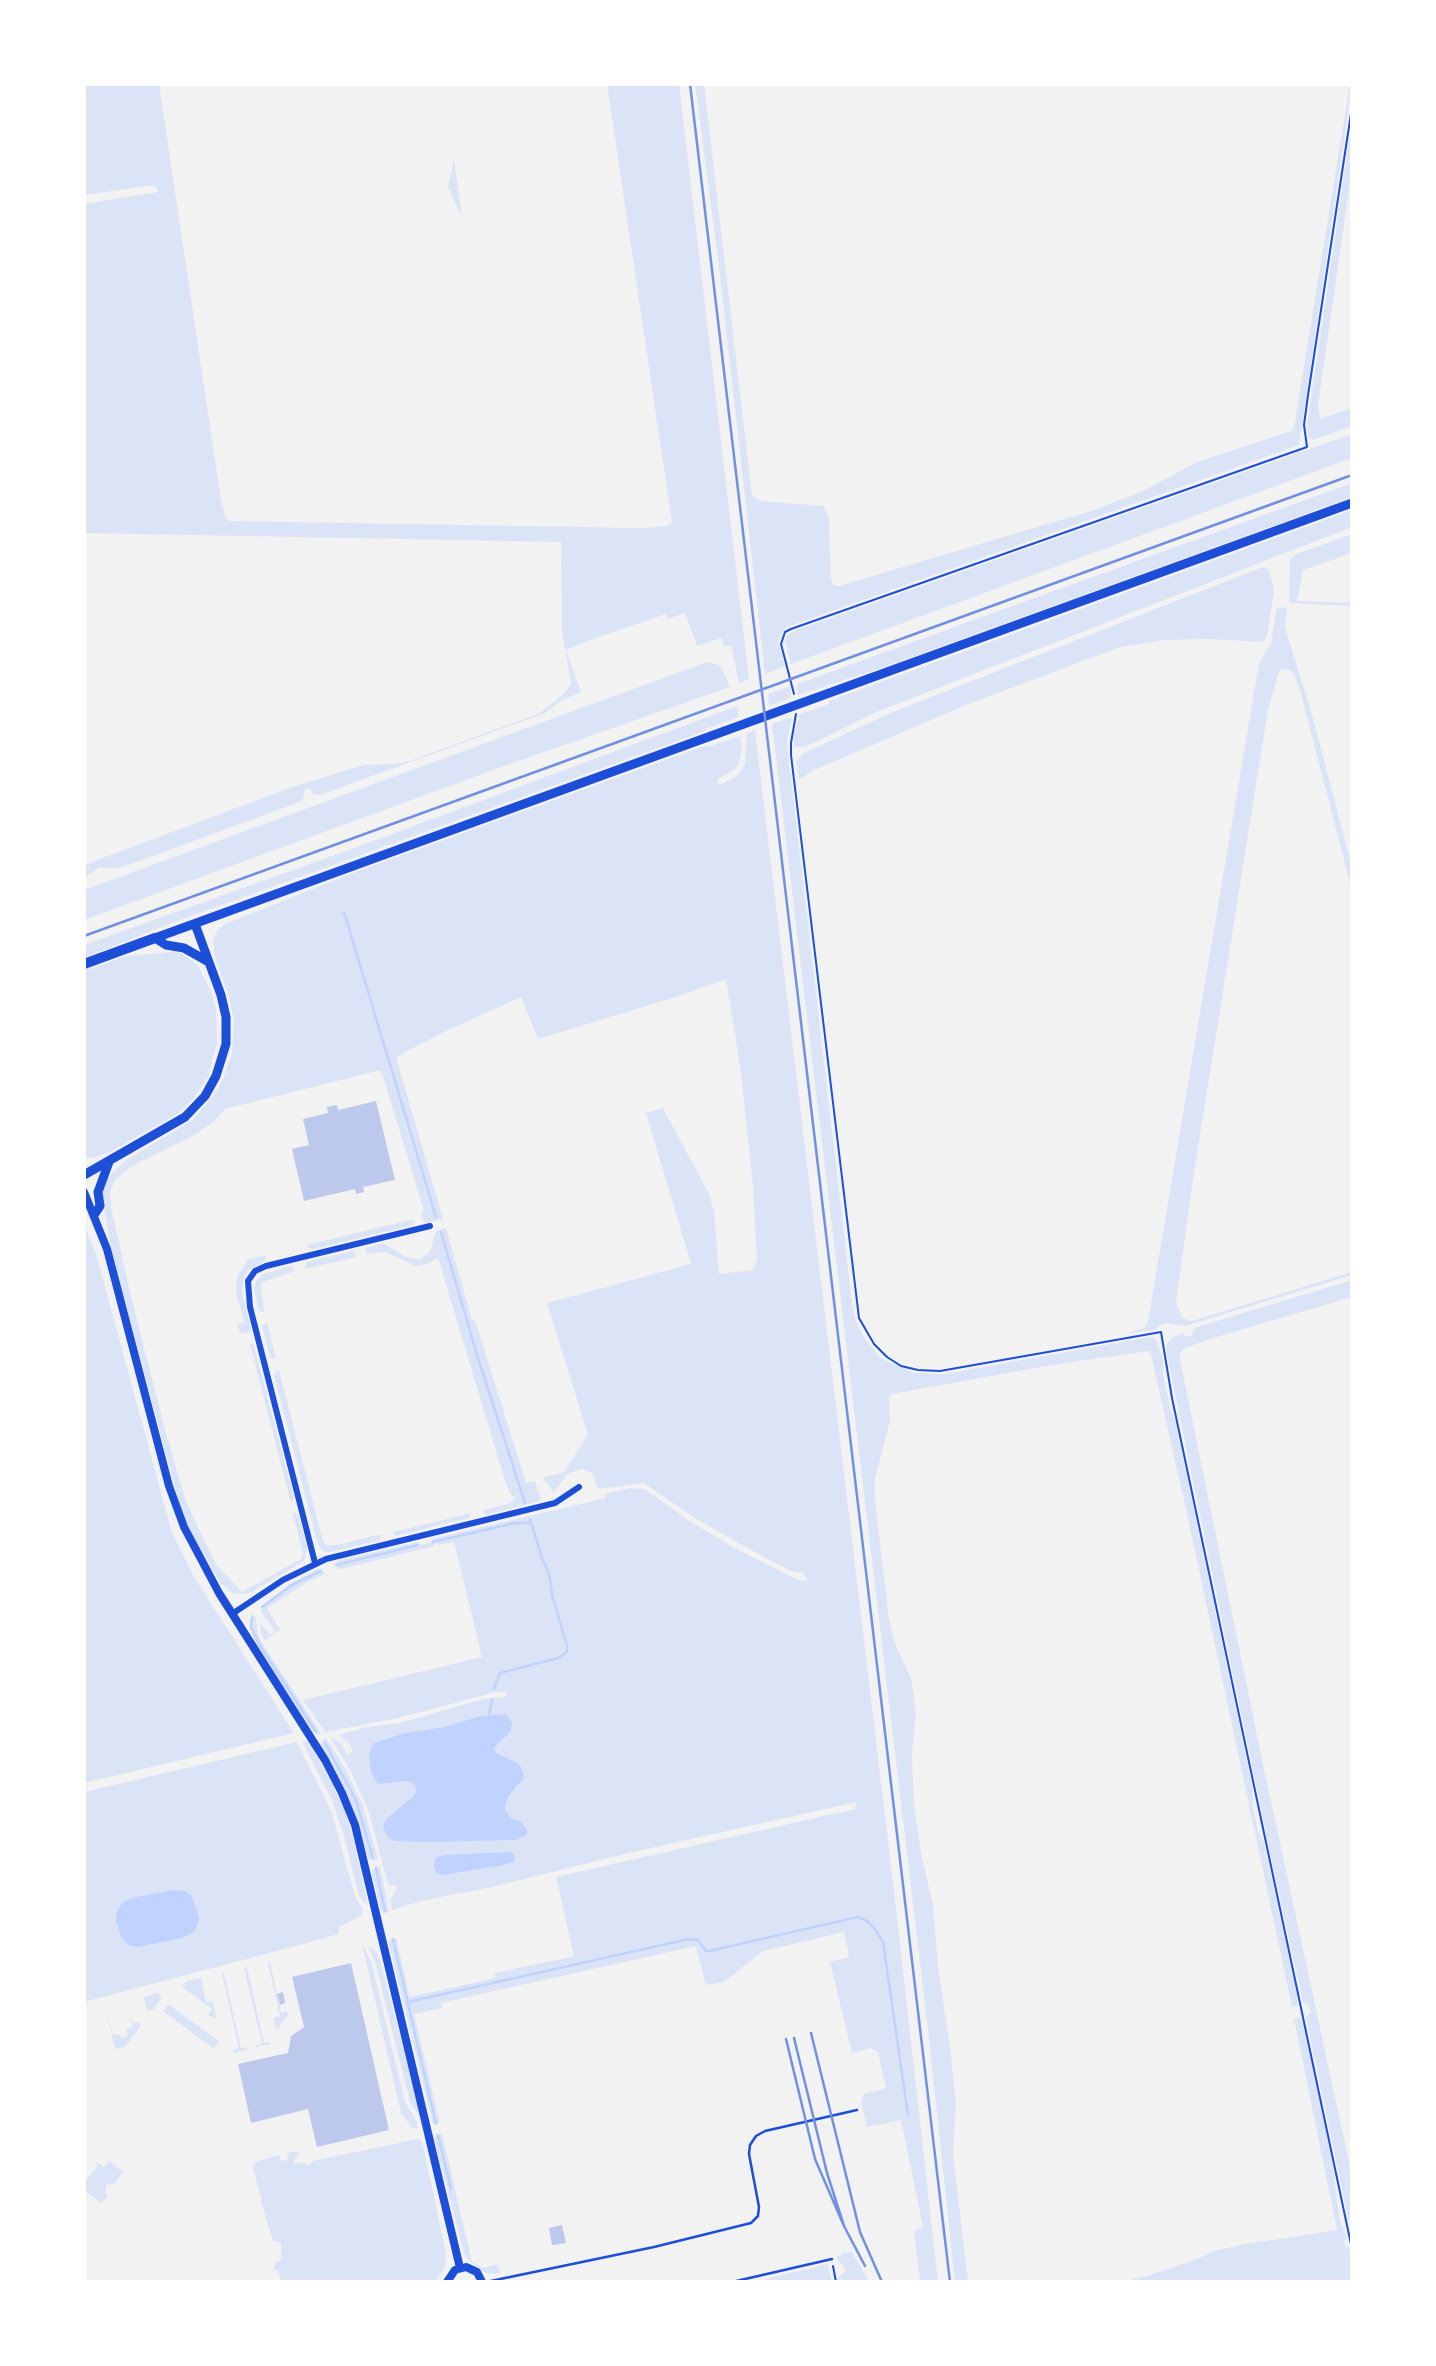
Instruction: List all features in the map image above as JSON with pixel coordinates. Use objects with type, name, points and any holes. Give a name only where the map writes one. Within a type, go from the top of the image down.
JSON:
[{"type":"highway","points":[[84,964],[155,938]]},
{"type":"main road","points":[[155,938],[1352,503]]},
{"type":"main road","points":[[84,1175],[180,1121],[200,1102],[213,1083],[224,1052],[226,1027],[221,995],[195,924]]},
{"type":"main road","points":[[155,938],[166,945],[184,948],[208,962]]},
{"type":"main road","points":[[94,1215],[100,1206],[98,1192],[109,1163]]},
{"type":"main road","points":[[84,1192],[114,1273],[174,1502],[194,1550],[325,1760],[355,1825],[460,2268]]},
{"type":"main road","points":[[447,2282],[451,2274],[466,2267],[477,2272],[484,2282]]},
{"type":"street","points":[[315,1563],[250,1307],[248,1281],[255,1271],[267,1266],[430,1226]]},
{"type":"street","points":[[232,1614],[283,1580],[315,1563],[338,1555],[555,1503],[579,1487]]},
{"type":"lane","points":[[484,2282],[751,2223],[758,2216],[760,2207],[748,2154],[756,2136],[765,2131],[857,2110]]},
{"type":"lane","points":[[732,2282],[832,2259]]},
{"type":"path","points":[[1352,107],[1306,413],[1307,447],[791,629],[785,632],[781,640],[794,691],[796,717],[791,743],[792,755],[857,1307],[865,1331],[874,1345],[901,1366],[940,1371],[1161,1332],[1172,1398],[1352,2249]]},
{"type":"path","points":[[832,2259],[836,2282]]},
{"type":"shaded area","points":[[84,84],[159,84],[221,500],[229,521],[643,528],[672,523],[607,84],[679,84],[749,679],[739,683],[731,645],[724,647],[721,638],[697,646],[685,613],[668,619],[666,614],[566,650],[581,692],[562,700],[545,713],[320,795],[313,794],[309,788],[305,789],[302,801],[137,862],[117,868],[99,868],[84,878],[84,865],[295,786],[364,765],[410,761],[540,713],[565,693],[571,684],[562,630],[561,542],[84,533],[84,204],[158,192],[155,185],[84,195]]},
{"type":"shaded area","points":[[695,84],[704,84],[752,496],[761,501],[823,506],[829,518],[831,579],[834,586],[1091,511],[1143,491],[1197,462],[1291,431],[1294,428],[1352,84],[1299,445],[787,627],[778,642],[785,666],[765,674],[718,258]]},
{"type":"shaded area","points":[[1352,122],[1352,168],[1318,405],[1320,419],[1352,408],[1352,426],[1313,440],[1308,436],[1307,426]]},
{"type":"shaded area","points":[[454,159],[462,218],[448,187]]},
{"type":"shaded area","points":[[1352,434],[1352,458],[791,664],[785,641],[794,631]]},
{"type":"shaded area","points":[[1352,483],[1352,497],[884,667],[798,695],[797,684]]},
{"type":"shaded area","points":[[1352,510],[1352,527],[876,712],[805,747],[794,747],[794,735],[800,714],[829,704],[829,701]]},
{"type":"shaded area","points":[[1352,534],[1352,553],[1303,570],[1297,601],[1352,603],[1352,606],[1289,603],[1290,559]]},
{"type":"shaded area","points":[[1263,567],[1269,570],[1274,589],[1268,632],[1262,642],[1163,640],[1120,647],[966,705],[812,771],[799,780],[796,762],[802,754],[888,714]]},
{"type":"shaded area","points":[[1285,607],[1285,627],[1313,718],[1352,867],[1352,891],[1300,690],[1295,676],[1290,670],[1283,669],[1279,671],[1268,710],[1193,1179],[1176,1303],[1182,1317],[1189,1321],[1352,1272],[1352,1275],[1185,1326],[1164,1323],[1153,1330],[1125,1334],[1146,1327],[1148,1321],[1259,663],[1271,643],[1277,608]]},
{"type":"shaded area","points":[[707,662],[721,667],[730,687],[507,765],[84,920],[84,890]]},
{"type":"shaded area","points":[[790,686],[791,698],[769,706],[768,694]]},
{"type":"shaded area","points":[[737,706],[739,717],[705,731],[172,923],[84,958],[84,945]]},
{"type":"shaded area","points":[[792,717],[787,741],[788,753],[856,1322],[880,1358],[914,1373],[944,1374],[1139,1339],[1156,1339],[1163,1360],[1163,1375],[1175,1420],[1252,1786],[1258,1831],[1264,1844],[1297,1994],[1297,2006],[1292,2007],[1150,1351],[1063,1363],[892,1394],[889,1398],[890,1421],[875,1479],[875,1500],[889,1619],[894,1641],[911,1678],[916,1713],[912,1756],[914,1804],[921,1853],[933,1905],[938,1966],[950,2047],[956,2104],[953,2153],[968,2282],[955,2282],[928,2029],[772,724]]},
{"type":"shaded area","points":[[755,730],[895,1899],[938,2282],[920,2282],[914,2231],[923,2227],[901,2120],[867,2127],[861,2102],[864,2094],[886,2088],[878,2052],[871,2048],[852,2053],[830,1962],[849,1957],[844,1932],[763,1951],[724,1982],[706,1985],[696,1946],[441,2003],[442,2008],[414,2014],[440,2123],[433,2124],[388,1940],[396,1938],[410,1997],[495,1978],[495,1973],[574,1956],[556,1877],[855,1809],[856,1802],[492,1887],[421,1901],[392,1910],[390,1901],[397,1888],[395,1885],[388,1885],[369,1812],[351,1772],[330,1737],[341,1743],[347,1755],[353,1751],[339,1735],[367,1727],[399,1723],[484,1699],[505,1697],[507,1693],[501,1691],[398,1718],[325,1732],[303,1700],[482,1657],[454,1542],[438,1545],[434,1543],[434,1546],[337,1570],[337,1561],[418,1542],[420,1545],[432,1542],[432,1539],[606,1498],[605,1494],[631,1488],[646,1490],[731,1546],[798,1580],[807,1581],[804,1573],[791,1571],[749,1549],[693,1517],[644,1483],[598,1489],[592,1473],[582,1469],[567,1474],[554,1493],[543,1478],[564,1472],[588,1435],[547,1303],[691,1264],[646,1113],[663,1108],[708,1192],[714,1211],[719,1274],[752,1270],[755,1265],[757,1259],[753,1187],[741,1072],[726,979],[538,1039],[521,997],[396,1057],[443,1219],[424,1223],[421,1213],[424,1211],[381,1070],[225,1109],[195,1135],[132,1166],[116,1179],[110,1191],[111,1207],[165,1430],[186,1502],[216,1565],[242,1592],[301,1559],[303,1555],[293,1513],[299,1518],[307,1548],[304,1561],[250,1593],[234,1594],[221,1584],[181,1510],[112,1252],[103,1202],[103,1187],[110,1175],[126,1160],[194,1119],[223,1079],[232,1053],[234,1021],[229,996],[215,958],[213,941],[216,932],[225,924],[358,871],[707,745],[708,747],[740,736],[742,748],[739,763],[735,769],[718,779],[719,785],[742,770],[747,733]],"holes":[[[506,1714],[504,1739],[494,1747],[495,1753],[516,1762],[519,1786],[509,1796],[505,1805],[511,1818],[521,1822],[516,1840],[394,1841],[386,1819],[415,1796],[416,1790],[414,1784],[407,1781],[378,1784],[374,1743],[404,1733],[444,1727],[480,1716]],[[468,1854],[484,1854],[515,1858],[513,1862],[500,1866],[443,1875],[436,1873]]]},
{"type":"shaded area","points":[[181,953],[197,964],[216,1008],[217,1043],[208,1077],[194,1098],[177,1114],[112,1151],[93,1158],[84,1158],[84,971],[126,956]]},
{"type":"shaded area","points":[[414,1219],[413,1225],[313,1249],[307,1245]]},
{"type":"shaded area","points":[[84,1225],[96,1254],[172,1533],[194,1577],[294,1733],[84,1783]]},
{"type":"shaded area","points":[[446,1228],[472,1320],[475,1320],[526,1483],[535,1481],[541,1498],[539,1501],[485,1515],[483,1510],[508,1504],[515,1499],[505,1481],[438,1258],[415,1266],[386,1252],[367,1254],[366,1250],[383,1243],[406,1257],[420,1259],[430,1252],[436,1231]]},
{"type":"shaded area","points":[[353,1251],[357,1257],[305,1269],[306,1262]]},
{"type":"shaded area","points":[[267,1255],[265,1261],[248,1270],[243,1280],[242,1292],[251,1328],[250,1332],[240,1334],[238,1324],[244,1322],[236,1291],[237,1277],[248,1259]]},
{"type":"shaded area","points":[[291,1266],[295,1271],[261,1284],[264,1312],[259,1311],[254,1289],[256,1281],[263,1274]]},
{"type":"shaded area","points":[[1352,1280],[1352,1297],[1210,1339],[1183,1349],[1179,1355],[1260,1750],[1352,2176],[1352,2219],[1348,2218],[1306,2017],[1311,2012],[1309,2006],[1303,2002],[1268,1843],[1166,1350],[1172,1338],[1182,1333],[1186,1337],[1192,1335],[1194,1328]]},
{"type":"shaded area","points":[[267,1322],[276,1359],[270,1358],[262,1326]]},
{"type":"shaded area","points":[[253,1343],[294,1498],[291,1503],[250,1344]]},
{"type":"shaded area","points":[[279,1370],[323,1541],[326,1545],[336,1545],[382,1534],[380,1540],[331,1552],[324,1552],[318,1545],[274,1375]]},
{"type":"shaded area","points":[[471,1513],[469,1518],[395,1536],[393,1532]]},
{"type":"shaded area","points":[[320,1568],[325,1574],[307,1582],[267,1608],[280,1630],[265,1640],[261,1634],[260,1623],[270,1635],[275,1631],[261,1612],[262,1606],[291,1583]]},
{"type":"shaded area","points":[[252,1613],[256,1618],[262,1643],[321,1733],[319,1735],[312,1732],[255,1642],[249,1624]]},
{"type":"shaded area","points":[[326,1738],[362,1803],[378,1859],[368,1858],[348,1795],[321,1746],[321,1741]]},
{"type":"shaded area","points":[[297,1742],[332,1813],[355,1897],[363,1909],[362,1915],[339,1927],[338,1934],[84,2002],[84,1792]]},
{"type":"shaded area","points":[[302,1742],[310,1743],[344,1808],[368,1906],[359,1896],[332,1800]]},
{"type":"shaded area","points":[[380,1866],[389,1912],[385,1913],[381,1910],[372,1874],[373,1869]]},
{"type":"shaded area","points":[[362,1944],[371,1961],[405,2102],[417,2122],[416,2129],[412,2128],[401,2113]]},
{"type":"shaded area","points":[[368,1947],[376,1952],[380,1960],[422,2120],[410,2102],[375,1962]]},
{"type":"shaded area","points":[[270,1962],[281,2012],[287,2011],[288,2015],[278,2028],[273,2018],[280,2016],[268,1963]]},
{"type":"shaded area","points":[[247,1967],[264,2043],[271,2044],[256,2047],[262,2043],[244,1968]]},
{"type":"shaded area","points":[[222,1973],[241,2048],[248,2049],[234,2053],[233,2050],[239,2048]]},
{"type":"shaded area","points":[[201,1978],[206,2002],[213,2001],[216,2019],[208,2015],[212,2009],[181,1986],[187,1981]]},
{"type":"shaded area","points":[[156,1993],[161,1995],[161,1999],[153,2010],[149,2011],[146,2009],[144,1997]]},
{"type":"shaded area","points":[[127,2000],[133,2023],[140,2022],[141,2026],[125,2047],[115,2049],[105,2006],[113,2035],[119,2034],[121,2038],[128,2036],[126,2029],[133,2027]]},
{"type":"shaded area","points":[[168,2004],[219,2041],[214,2049],[163,2011]]},
{"type":"shaded area","points":[[1300,2017],[1304,2025],[1330,2149],[1340,2221],[1347,2237],[1345,2247],[1349,2247],[1352,2258],[1352,2282],[1121,2282],[1150,2275],[1215,2251],[1337,2230],[1294,2019]]},
{"type":"shaded area","points":[[442,2133],[472,2262],[483,2268],[498,2264],[500,2273],[488,2274],[468,2260],[464,2253],[434,2137]]},
{"type":"shaded area","points":[[418,2139],[422,2141],[446,2253],[445,2267],[436,2280],[281,2282],[278,2270],[273,2270],[276,2262],[281,2260],[281,2243],[273,2241],[268,2226],[253,2168],[255,2162],[279,2155],[281,2161],[288,2160],[287,2153],[299,2151],[294,2164],[305,2162],[306,2165],[312,2161]]},
{"type":"shaded area","points":[[94,2161],[104,2167],[109,2161],[123,2172],[113,2185],[107,2184],[105,2194],[108,2196],[101,2203],[84,2190],[84,2182],[98,2166]]},
{"type":"shaded area","points":[[852,2252],[870,2282],[838,2282],[837,2278],[845,2272],[845,2268],[836,2258],[843,2253]]},
{"type":"shaded area","points":[[828,2264],[832,2282],[756,2282],[782,2275]]},
{"type":"water","points":[[506,1714],[512,1723],[510,1732],[494,1748],[496,1753],[521,1767],[524,1778],[509,1796],[505,1810],[511,1818],[521,1822],[527,1829],[527,1835],[516,1840],[431,1842],[394,1841],[388,1837],[383,1827],[386,1819],[414,1796],[416,1790],[414,1784],[407,1781],[378,1784],[370,1765],[369,1753],[374,1743],[404,1733],[444,1727],[480,1716]]},
{"type":"water","points":[[512,1852],[515,1858],[513,1862],[500,1866],[443,1875],[436,1873],[434,1867],[435,1858],[443,1855]]},
{"type":"water","points":[[172,1890],[185,1891],[192,1897],[199,1917],[194,1932],[182,1938],[137,1947],[122,1939],[116,1921],[117,1911],[123,1902]]},
{"type":"building","points":[[376,1101],[395,1180],[363,1187],[364,1192],[356,1194],[355,1189],[304,1201],[292,1149],[309,1145],[303,1119],[328,1113],[327,1107],[337,1105],[338,1110]]},
{"type":"building","points":[[351,1963],[389,2130],[317,2147],[308,2109],[251,2123],[238,2064],[288,2053],[291,2036],[304,2027],[292,1977]]},
{"type":"building","points":[[283,1992],[285,2003],[280,2005],[277,1994]]},
{"type":"building","points":[[562,2225],[566,2243],[552,2245],[549,2228]]},
{"type":"waterway","points":[[344,912],[436,1217]]},
{"type":"waterway","points":[[441,1232],[525,1503]]},
{"type":"waterway","points":[[494,1689],[500,1673],[558,1658],[567,1652],[549,1573],[530,1519]]},
{"type":"waterway","points":[[433,1542],[515,1523],[531,1523]]},
{"type":"waterway","points":[[336,1565],[418,1545]]},
{"type":"waterway","points":[[262,1607],[292,1585],[321,1571]]},
{"type":"waterway","points":[[252,1618],[251,1627],[259,1644],[316,1732]]},
{"type":"waterway","points":[[489,1716],[492,1699]]},
{"type":"waterway","points":[[325,1743],[356,1800],[373,1858]]},
{"type":"waterway","points":[[376,1868],[385,1911]]},
{"type":"waterway","points":[[408,2002],[689,1939],[698,1940],[706,1951],[709,1951],[858,1917],[867,1921],[883,1942],[908,2115]]},
{"type":"waterway","points":[[393,1939],[436,2124]]},
{"type":"waterway","points":[[438,2135],[451,2189]]},
{"type":"railway","points":[[690,84],[950,2282]]},
{"type":"railway","points":[[84,936],[1352,475]]},
{"type":"railway","points":[[811,2033],[860,2232],[882,2282]]},
{"type":"railway","points":[[786,2039],[815,2159],[844,2226],[827,2173],[794,2038]]},
{"type":"railway","points":[[844,2226],[865,2266]]}]
